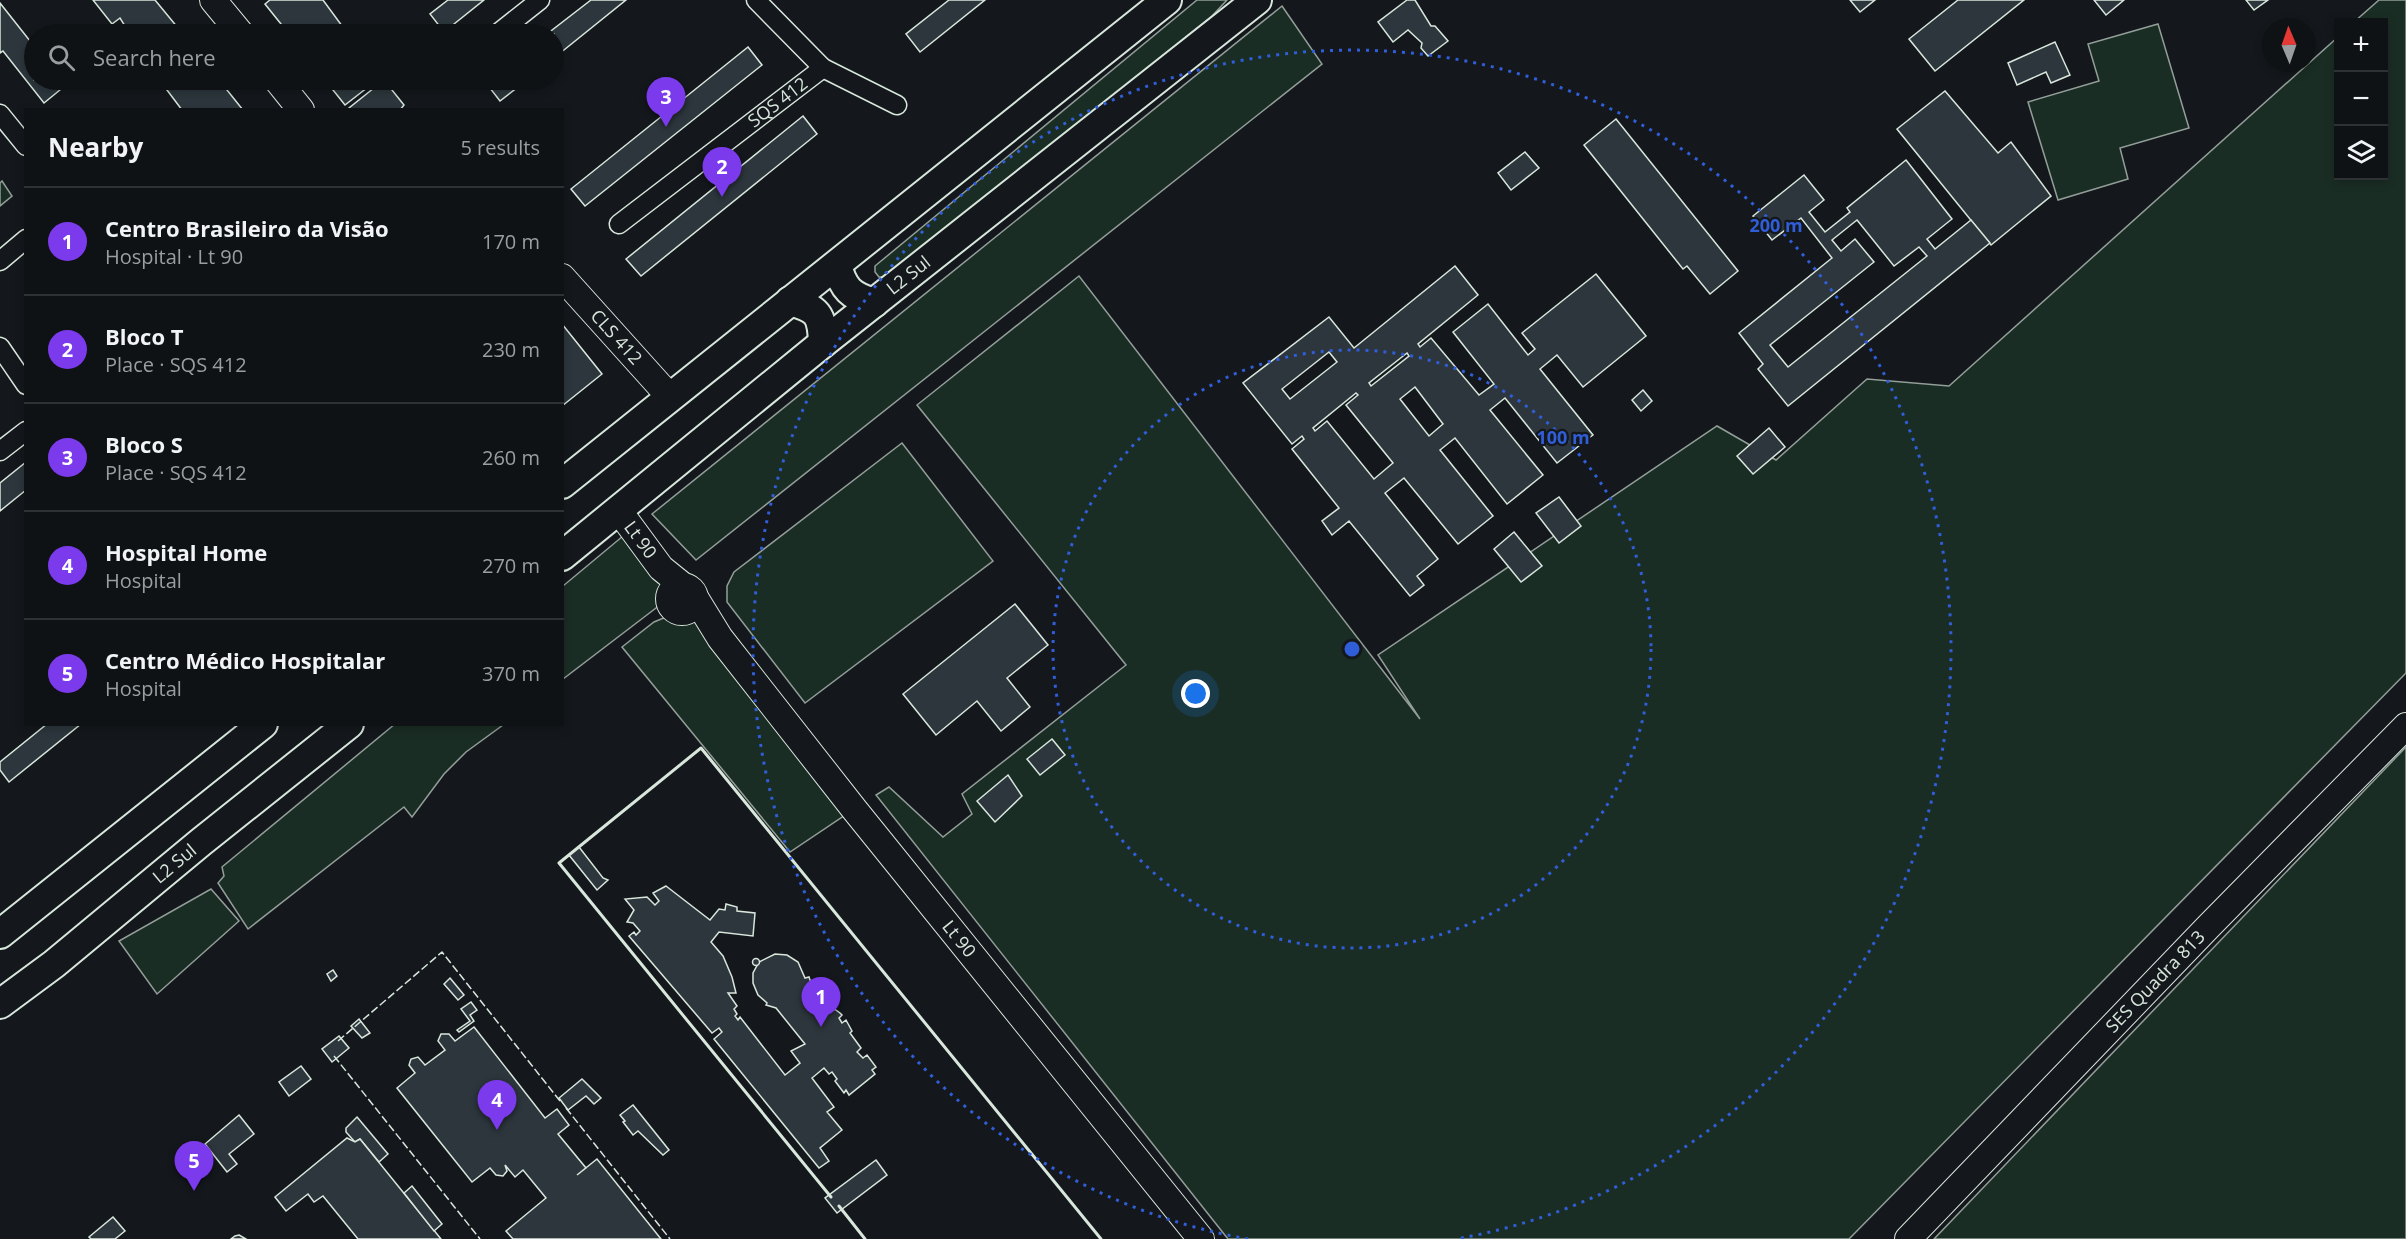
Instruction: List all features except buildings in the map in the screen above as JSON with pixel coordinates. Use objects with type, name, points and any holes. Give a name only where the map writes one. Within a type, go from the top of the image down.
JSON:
[{"type":"main road","points":[[564,482],[1167,0]]},
{"type":"main road","name":"L2 Sul","points":[[567,549],[619,511],[669,467],[823,343],[1257,0]]},
{"type":"main road","points":[[837,265],[841,282],[847,291],[874,303]]},
{"type":"main road","points":[[790,301],[817,312],[822,324],[823,343]]},
{"type":"main road","points":[[0,934],[260,726]]},
{"type":"main road","name":"L2 Sul","points":[[0,1004],[54,964],[201,842],[346,726]]},
{"type":"street","points":[[213,0],[233,24]]},
{"type":"street","points":[[510,24],[540,0]]},
{"type":"street","name":"SQS 412","points":[[756,0],[823,68],[897,105]]},
{"type":"street","name":"SQS 412","points":[[619,224],[823,68]]},
{"type":"street","points":[[285,90],[299,108]]},
{"type":"street","points":[[0,114],[24,144]]},
{"type":"street","points":[[0,261],[24,241]]},
{"type":"street","name":"CLS 412","points":[[564,279],[670,397]]},
{"type":"street","points":[[0,347],[24,382]]},
{"type":"street","points":[[0,451],[24,433]]},
{"type":"street","name":"Lt 90","points":[[619,511],[684,597],[720,638],[854,809],[1201,1239]]},
{"type":"street","name":"SES Quadra 813","points":[[1908,1239],[2208,927],[2406,726]]},
{"type":"green space","points":[[1197,0],[1227,0],[1212,16],[887,277],[879,277],[875,272],[875,266]]},
{"type":"green space","points":[[2379,0],[2406,0],[2406,673],[1849,1239],[1228,1239],[876,795],[889,787],[943,837],[972,814],[962,794],[1126,665],[917,405],[1079,276],[1420,719],[1378,655],[1717,426],[1776,460],[1867,379],[1949,386],[2299,72],[2316,72],[2316,57],[2334,41],[2334,180],[2388,180],[2388,18],[2359,18]]},
{"type":"green space","points":[[1282,6],[1322,64],[696,560],[652,514]]},
{"type":"green space","points":[[2158,24],[2189,128],[2120,148],[2128,179],[2058,200],[2028,102],[2099,81],[2088,44]]},
{"type":"green space","points":[[2,181],[12,196],[0,206],[0,183]]},
{"type":"green space","points":[[902,443],[993,561],[805,703],[727,602],[727,586],[734,572]]},
{"type":"green space","points":[[629,531],[668,591],[666,598],[656,608],[564,678],[564,585]]},
{"type":"green space","points":[[678,612],[720,638],[854,809],[790,852],[622,647],[654,622]]},
{"type":"green space","points":[[393,726],[502,726],[466,752],[444,774],[412,817],[404,807],[248,929],[218,883],[224,876],[222,867]]},
{"type":"green space","points":[[2406,747],[2406,1239],[1934,1239]]},
{"type":"green space","points":[[211,889],[239,921],[157,994],[119,941]]},
{"type":"fence","points":[[338,1041],[442,952],[560,1101]]},
{"type":"fence","points":[[334,1056],[480,1239]]},
{"type":"fence","points":[[566,1108],[670,1239]]},
{"type":"wall","points":[[831,1197],[559,863],[701,748],[1101,1239]]},
{"type":"wall","points":[[839,1206],[865,1239]]},
{"type":"place","name":"Bloco S","points":[[666,127]]},
{"type":"place","name":"Bloco T","points":[[722,197]]},
{"type":"place","name":"Centro Brasileiro da Visão","points":[[821,1027]]},
{"type":"place","name":"Hospital Home","points":[[497,1130]]},
{"type":"place","name":"Centro Médico Hospitalar","points":[[194,1191]]}]
